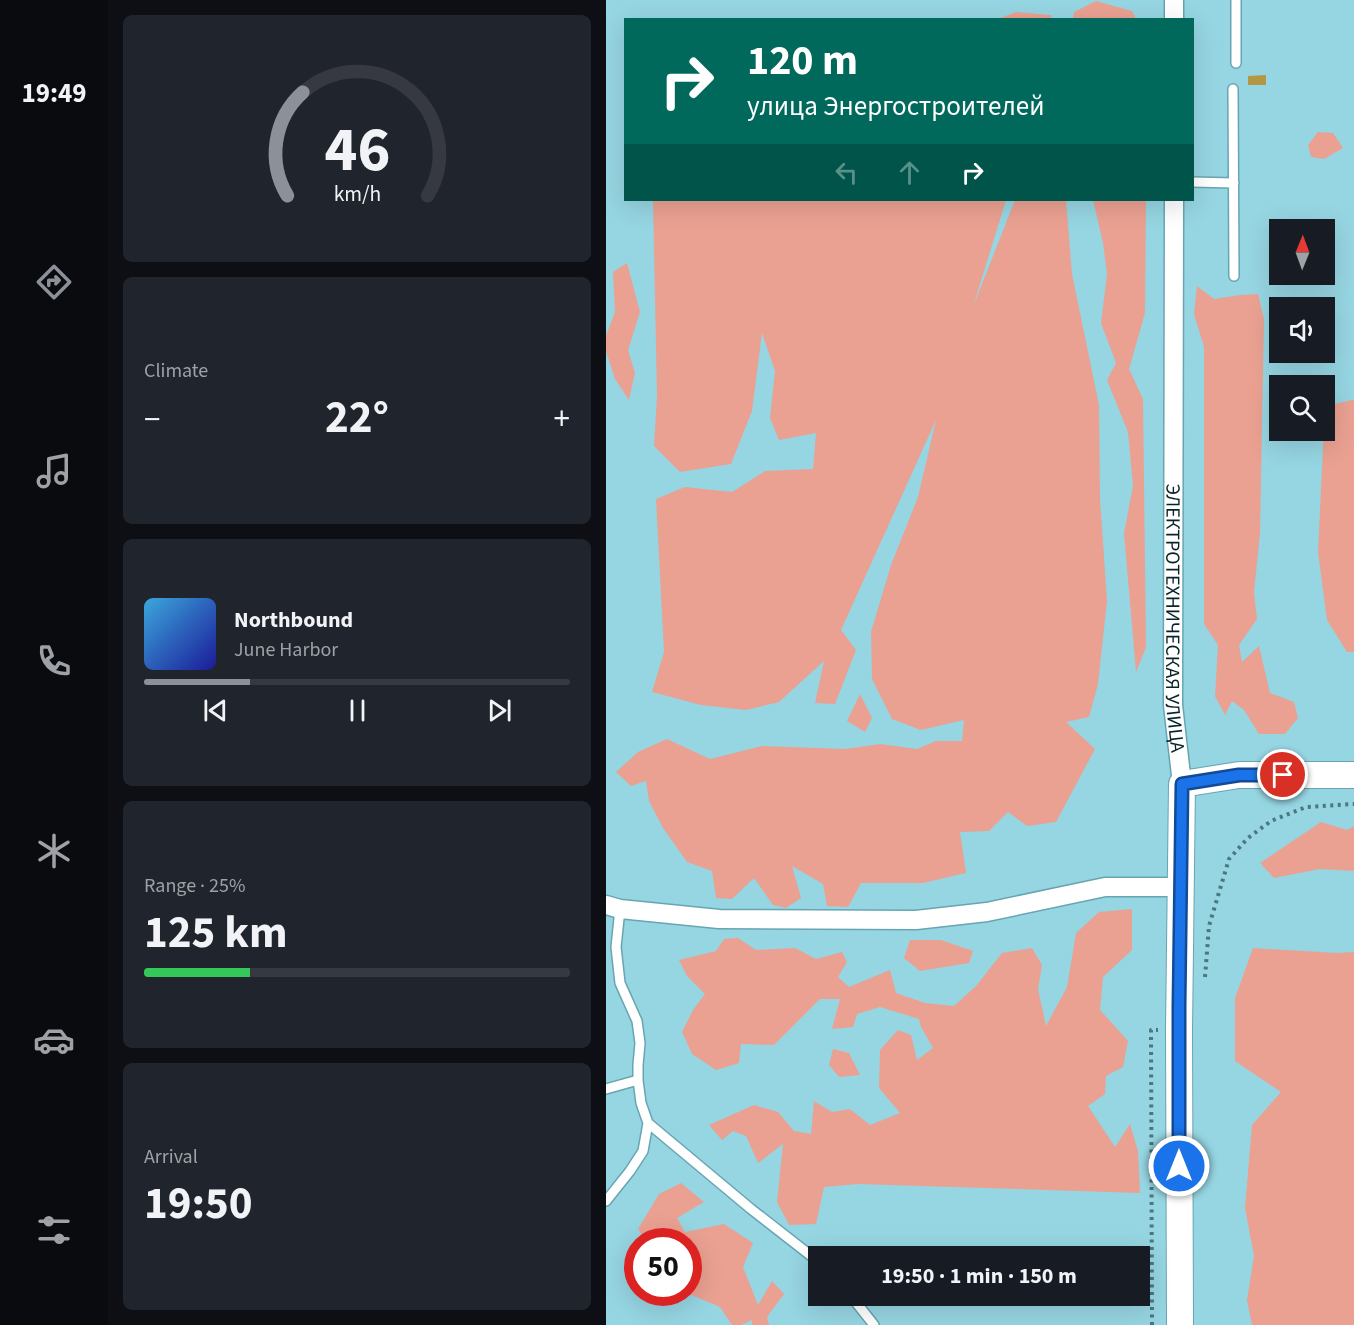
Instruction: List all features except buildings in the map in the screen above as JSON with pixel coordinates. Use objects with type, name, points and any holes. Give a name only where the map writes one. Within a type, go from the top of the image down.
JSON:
[{"type":"main road","points":[[1182,784],[1239,775],[1354,775]]},
{"type":"main road","name":"ЭЛЕКТРОТЕХНИЧЕСКАЯ УЛИЦА","points":[[1180,1325],[1179,1042],[1182,784]]},
{"type":"street","points":[[1174,0],[1174,18]]},
{"type":"street","name":"ЭЛЕКТРОТЕХНИЧЕСКАЯ УЛИЦА","points":[[1174,201],[1173,705],[1182,784]]},
{"type":"street","points":[[613,907],[719,919],[916,920],[987,912],[1105,887],[1180,888]]},
{"type":"lane","points":[[1236,0],[1236,63]]},
{"type":"lane","points":[[1233,89],[1234,276]]},
{"type":"lane","points":[[1194,182],[1234,183]]},
{"type":"lane","points":[[606,1201],[630,1172],[643,1151],[648,1123],[641,1103],[638,1080],[640,1043],[637,1021],[620,983],[613,907]]},
{"type":"lane","points":[[606,1089],[638,1080]]},
{"type":"lane","points":[[648,1123],[751,1209],[808,1252]]},
{"type":"lane","points":[[859,1306],[874,1325]]},
{"type":"path","points":[[1204,983],[1209,926],[1229,859],[1248,838],[1271,821],[1306,807],[1354,804]]},
{"type":"shaded area","points":[[1096,1],[1132,11],[1136,18],[1073,18],[1074,12]]},
{"type":"shaded area","points":[[1016,12],[1051,15],[1052,18],[1001,18]]},
{"type":"shaded area","points":[[1318,132],[1333,133],[1343,148],[1324,159],[1311,157],[1308,145]]},
{"type":"shaded area","points":[[653,201],[1006,201],[973,307],[1015,201],[1066,201],[1072,274],[1099,405],[1100,499],[1107,601],[1098,684],[1089,717],[1066,722],[1095,749],[1056,822],[1027,826],[1008,812],[989,831],[960,832],[966,873],[923,883],[861,883],[848,907],[827,906],[823,884],[792,866],[801,898],[786,908],[773,905],[754,878],[732,899],[716,898],[712,871],[687,862],[663,828],[649,801],[646,781],[631,786],[616,772],[638,752],[667,739],[710,759],[762,746],[845,749],[880,744],[917,749],[936,741],[962,741],[964,720],[921,730],[892,719],[872,679],[871,632],[891,565],[918,497],[936,420],[841,630],[856,650],[835,704],[815,703],[824,661],[779,702],[746,710],[701,705],[652,692],[664,652],[656,499],[685,487],[732,492],[765,471],[813,469],[816,433],[779,440],[770,418],[775,371],[762,333],[752,411],[731,464],[680,472],[654,446],[657,397]]},
{"type":"shaded area","points":[[1093,201],[1146,201],[1145,313],[1129,369],[1143,399],[1146,647],[1136,672],[1124,533],[1133,486],[1128,432],[1107,380],[1116,363],[1101,323],[1107,274],[1103,243]]},
{"type":"shaded area","points":[[627,263],[640,312],[628,350],[635,373],[629,400],[615,379],[606,351],[606,336],[615,312],[613,272]]},
{"type":"shaded area","points":[[1197,286],[1214,299],[1258,294],[1264,319],[1260,533],[1254,592],[1257,619],[1239,645],[1242,662],[1259,646],[1270,693],[1294,702],[1298,718],[1285,734],[1259,734],[1244,710],[1232,701],[1225,715],[1215,696],[1218,645],[1204,624],[1204,347],[1194,314]]},
{"type":"shaded area","points":[[1354,400],[1354,652],[1347,652],[1327,620],[1318,552],[1323,441],[1335,441],[1335,404]]},
{"type":"shaded area","points":[[860,694],[872,718],[865,732],[847,721]]},
{"type":"shaded area","points":[[1321,822],[1347,830],[1354,826],[1354,871],[1320,869],[1274,878],[1260,863]]},
{"type":"shaded area","points":[[1132,909],[1132,950],[1103,977],[1100,1010],[1128,1041],[1123,1067],[1106,1076],[1105,1094],[1088,1106],[1115,1147],[1130,1124],[1138,1151],[1140,1193],[858,1184],[824,1187],[816,1224],[789,1225],[777,1202],[783,1144],[758,1163],[746,1136],[733,1131],[722,1140],[709,1125],[754,1105],[778,1112],[794,1131],[811,1134],[814,1101],[832,1112],[850,1109],[870,1125],[900,1113],[879,1088],[880,1050],[898,1030],[911,1035],[917,1060],[933,1048],[919,1019],[880,1007],[857,1014],[853,1027],[832,1029],[840,999],[820,999],[774,1045],[741,1044],[739,1063],[716,1070],[692,1054],[682,1032],[693,1010],[705,994],[687,976],[679,960],[716,951],[724,939],[738,938],[756,950],[795,948],[816,959],[842,952],[847,962],[838,977],[849,987],[890,970],[896,993],[925,1003],[954,1006],[976,986],[1002,953],[1032,948],[1042,965],[1038,989],[1046,1026],[1067,987],[1076,933],[1099,912]]},
{"type":"shaded area","points":[[910,940],[941,940],[973,951],[969,963],[920,971],[904,958]]},
{"type":"shaded area","points":[[1253,948],[1354,952],[1354,1325],[1252,1325],[1247,1300],[1254,1256],[1245,1208],[1252,1125],[1281,1092],[1235,1061],[1235,998]]},
{"type":"shaded area","points":[[833,1049],[849,1053],[860,1075],[839,1077],[829,1065]]},
{"type":"shaded area","points":[[681,1183],[704,1202],[677,1218],[683,1228],[639,1228],[659,1194]]},
{"type":"shaded area","points":[[724,1224],[753,1243],[743,1267],[758,1305],[772,1281],[784,1294],[767,1317],[769,1325],[752,1325],[752,1320],[741,1325],[732,1325],[720,1307],[702,1299],[702,1229]]},
{"type":"route","points":[[1179,1166],[1182,784],[1239,775],[1283,775]]}]
